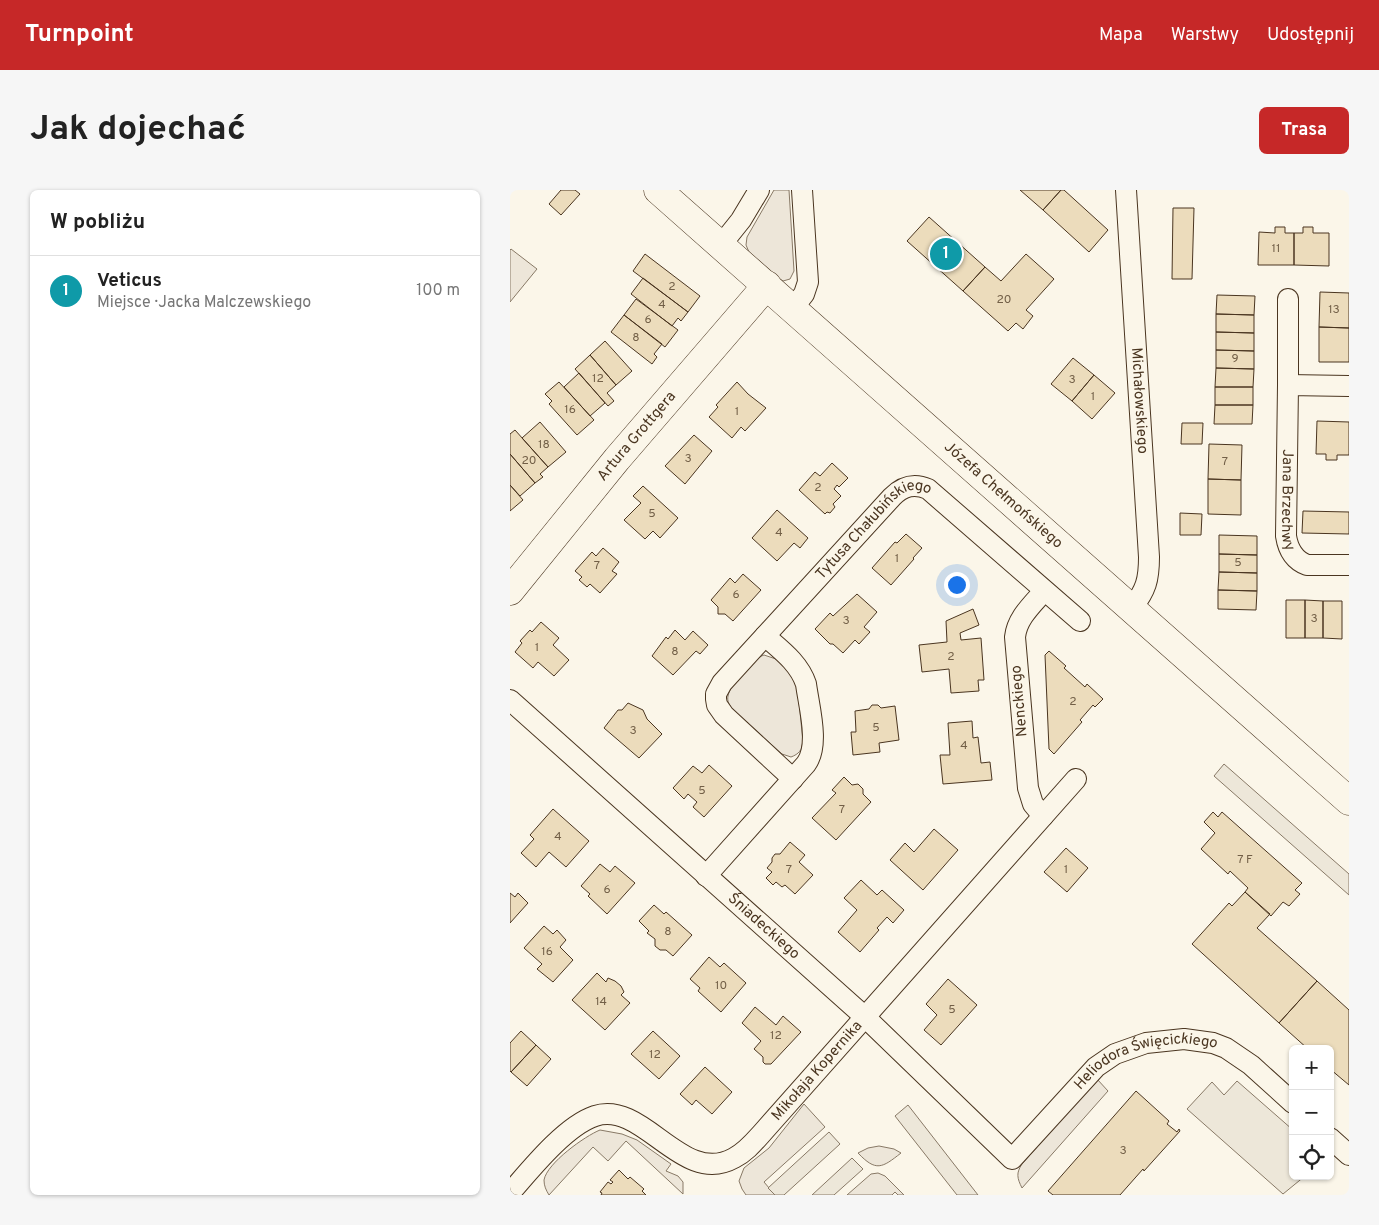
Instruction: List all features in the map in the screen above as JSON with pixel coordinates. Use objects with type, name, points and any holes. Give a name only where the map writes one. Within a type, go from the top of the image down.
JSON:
[{"type":"street","name":"Józefa Chełmońskiego","points":[[658,190],[1132,608],[1345,790]]},
{"type":"street","points":[[721,245],[736,228],[759,190]]},
{"type":"street","points":[[793,308],[804,294],[808,282],[802,190]]},
{"type":"street","name":"Michałowskiego","points":[[1126,190],[1149,557],[1147,585],[1132,608]]},
{"type":"street","name":"Artura Grottgera","points":[[510,591],[617,459],[767,285]]},
{"type":"street","name":"Jana Brzechwy","points":[[1288,299],[1286,536],[1290,550],[1301,562],[1307,564],[1349,565]]},
{"type":"street","points":[[1288,385],[1349,386]]},
{"type":"street","name":"Tytusa Chałubińskiego","points":[[793,779],[724,715],[717,705],[716,694],[722,683],[892,497],[903,488],[922,486],[934,494],[1080,621]]},
{"type":"street","name":"Nenckiego","points":[[1043,816],[1034,804],[1028,788],[1015,636],[1022,617],[1044,591]]},
{"type":"street","points":[[706,876],[810,759],[813,748],[806,684],[797,667],[765,636]]},
{"type":"street","name":"Śniadeckiego","points":[[510,700],[865,1017],[1012,1159]]},
{"type":"street","name":"Mikołaja Kopernika","points":[[511,1190],[571,1130],[584,1121],[602,1114],[614,1115],[636,1123],[674,1150],[696,1160],[715,1164],[735,1158],[753,1144],[1076,779]]},
{"type":"street","name":"Heliodora Święcickiego","points":[[1012,1159],[1096,1067],[1115,1054],[1146,1043],[1191,1039],[1213,1043],[1226,1048],[1251,1065],[1289,1099]]},
{"type":"street","points":[[1334,1142],[1349,1155]]},
{"type":"shaded area","points":[[774,190],[789,190],[794,271],[790,279],[783,281],[749,252],[746,245],[747,237]]},
{"type":"shaded area","points":[[510,250],[537,269],[510,302]]},
{"type":"shaded area","points":[[764,655],[776,659],[794,677],[798,692],[803,742],[800,751],[791,757],[782,754],[729,705],[729,691],[737,679],[754,661]]},
{"type":"shaded area","points":[[1224,764],[1349,874],[1349,895],[1214,776]]},
{"type":"shaded area","points":[[1097,1079],[1108,1091],[1022,1188],[1018,1176],[1022,1164]]},
{"type":"shaded area","points":[[1237,1081],[1289,1126],[1289,1180],[1300,1180],[1283,1194],[1187,1109],[1212,1082],[1224,1095]]},
{"type":"shaded area","points":[[804,1104],[825,1127],[764,1182],[775,1195],[746,1195],[739,1181],[744,1168],[769,1148]]},
{"type":"shaded area","points":[[908,1105],[978,1195],[957,1195],[895,1116]]},
{"type":"shaded area","points":[[600,1130],[622,1134],[637,1140],[671,1164],[666,1171],[678,1176],[683,1182],[683,1194],[626,1141],[608,1161],[593,1147],[549,1195],[545,1188],[544,1180],[552,1166],[576,1144]]},
{"type":"shaded area","points":[[829,1132],[840,1144],[784,1195],[775,1195],[768,1188]]},
{"type":"shaded area","points":[[879,1146],[894,1149],[901,1153],[884,1165],[879,1166],[870,1163],[858,1153],[868,1148]]},
{"type":"shaded area","points":[[852,1158],[863,1169],[834,1195],[812,1195]]},
{"type":"shaded area","points":[[878,1173],[885,1176],[904,1195],[898,1195],[895,1192],[892,1195],[847,1195],[871,1174]]},
{"type":"building","points":[[561,190],[575,190],[580,194],[561,215],[549,204]]},
{"type":"building","points":[[1020,190],[1061,190],[1043,210]]},
{"type":"building","points":[[1061,190],[1064,190],[1108,230],[1089,252],[1043,210]]},
{"type":"building","points":[[1173,208],[1194,208],[1192,279],[1172,279]]},
{"type":"building","points":[[929,217],[985,267],[963,291],[907,241]]},
{"type":"building","points":[[1275,227],[1285,227],[1285,233],[1294,233],[1294,265],[1258,265],[1259,232],[1275,233]]},
{"type":"building","points":[[1303,227],[1313,227],[1313,233],[1329,233],[1329,266],[1294,265],[1294,233],[1303,233]]},
{"type":"building","points":[[645,254],[700,296],[688,312],[633,271]]},
{"type":"building","points":[[1026,254],[1054,279],[1026,310],[1033,316],[1023,329],[1016,323],[1008,331],[963,291],[985,267],[1001,281]]},
{"type":"building","points":[[643,278],[688,312],[681,321],[678,318],[672,326],[631,294]]},
{"type":"building","points":[[1320,292],[1349,293],[1349,328],[1319,327]]},
{"type":"building","points":[[1217,295],[1255,296],[1254,315],[1216,314]]},
{"type":"building","points":[[636,299],[678,330],[665,347],[624,315]]},
{"type":"building","points":[[1216,314],[1254,315],[1254,333],[1216,332]]},
{"type":"building","points":[[624,315],[662,344],[654,354],[657,357],[652,364],[611,332]]},
{"type":"building","points":[[1319,327],[1349,328],[1349,362],[1319,362]]},
{"type":"building","points":[[1216,332],[1254,333],[1254,351],[1216,350]]},
{"type":"building","points":[[605,341],[632,371],[616,385],[590,355]]},
{"type":"building","points":[[1216,350],[1254,351],[1254,369],[1216,368]]},
{"type":"building","points":[[590,355],[616,385],[607,393],[614,401],[608,406],[575,369]]},
{"type":"building","points":[[1073,358],[1094,375],[1072,401],[1051,384]]},
{"type":"building","points":[[1216,368],[1254,369],[1253,387],[1215,387]]},
{"type":"building","points":[[579,373],[605,403],[590,416],[564,387]]},
{"type":"building","points":[[1094,375],[1115,393],[1092,419],[1072,401]]},
{"type":"building","points":[[559,382],[594,420],[577,435],[549,404],[552,401],[545,394]]},
{"type":"building","points":[[737,382],[748,394],[766,408],[745,431],[741,427],[732,438],[709,417],[718,407],[716,405]]},
{"type":"building","points":[[1215,387],[1253,387],[1253,405],[1215,405]]},
{"type":"building","points":[[1215,405],[1253,405],[1252,424],[1214,424]]},
{"type":"building","points":[[1317,421],[1349,422],[1349,455],[1337,455],[1337,460],[1326,460],[1326,454],[1316,454]]},
{"type":"building","points":[[540,422],[566,452],[548,467],[522,438]]},
{"type":"building","points":[[1182,423],[1203,423],[1202,444],[1181,444]]},
{"type":"building","points":[[515,430],[548,467],[540,474],[543,477],[535,483],[510,454],[510,434]]},
{"type":"building","points":[[694,435],[712,451],[685,484],[665,466]]},
{"type":"building","points":[[1209,444],[1242,445],[1241,480],[1208,479]]},
{"type":"building","points":[[510,454],[535,483],[520,496],[510,485]]},
{"type":"building","points":[[832,463],[848,478],[839,487],[837,485],[834,489],[841,496],[833,504],[835,507],[830,513],[827,512],[825,514],[799,490],[815,472],[820,476]]},
{"type":"building","points":[[1208,479],[1241,480],[1241,515],[1208,514]]},
{"type":"building","points":[[510,485],[523,500],[510,511]]},
{"type":"building","points":[[643,486],[678,518],[660,538],[653,531],[645,539],[624,520],[641,503],[633,496]]},
{"type":"building","points":[[777,510],[808,538],[800,548],[794,543],[777,561],[752,538]]},
{"type":"building","points":[[1303,511],[1349,512],[1349,534],[1302,533]]},
{"type":"building","points":[[1180,513],[1202,514],[1201,535],[1180,535]]},
{"type":"building","points":[[906,534],[922,548],[891,585],[872,568],[895,542],[897,543]]},
{"type":"building","points":[[1219,535],[1257,536],[1257,555],[1219,554]]},
{"type":"building","points":[[603,548],[619,562],[612,571],[617,574],[600,593],[590,584],[587,587],[579,580],[582,577],[575,571],[592,552],[596,556]]},
{"type":"building","points":[[1219,554],[1257,555],[1257,573],[1219,572]]},
{"type":"building","points":[[1219,572],[1257,573],[1257,591],[1218,590]]},
{"type":"building","points":[[743,574],[761,590],[733,621],[725,614],[718,614],[718,607],[711,600],[730,578],[735,583]]},
{"type":"building","points":[[1218,590],[1257,591],[1256,610],[1218,609]]},
{"type":"building","points":[[857,594],[877,612],[864,627],[870,632],[859,644],[855,640],[843,653],[833,644],[830,644],[815,629],[830,613],[833,616]]},
{"type":"building","points":[[1286,600],[1305,600],[1305,638],[1286,638]]},
{"type":"building","points":[[1305,600],[1323,601],[1323,638],[1305,638]]},
{"type":"building","points":[[1323,601],[1342,601],[1342,639],[1323,638]]},
{"type":"building","points":[[973,609],[979,625],[960,633],[961,640],[981,638],[984,680],[978,680],[979,691],[951,693],[949,669],[922,672],[919,645],[947,642],[946,621]]},
{"type":"building","points":[[541,622],[559,638],[553,645],[569,660],[554,676],[538,662],[533,668],[515,652],[522,643],[520,641]]},
{"type":"building","points":[[675,630],[685,640],[693,631],[708,645],[700,654],[696,651],[673,675],[652,656],[666,637],[668,639]]},
{"type":"building","points":[[1049,651],[1085,687],[1087,684],[1103,699],[1095,707],[1093,705],[1080,720],[1082,722],[1054,754],[1049,749],[1045,655]]},
{"type":"building","points":[[628,703],[643,710],[647,719],[662,734],[639,758],[604,728],[618,710],[622,710]]},
{"type":"building","points":[[872,705],[878,705],[881,708],[895,706],[899,740],[879,743],[880,752],[853,755],[851,732],[856,732],[855,711],[869,709]]},
{"type":"building","points":[[972,721],[973,738],[978,737],[981,763],[990,762],[992,780],[943,784],[940,755],[950,755],[948,723]]},
{"type":"building","points":[[709,765],[732,786],[704,817],[693,807],[697,802],[688,794],[684,799],[673,788],[693,766],[702,773]]},
{"type":"building","points":[[844,777],[852,785],[858,784],[863,789],[863,794],[871,802],[836,840],[812,818],[836,793],[832,790]]},
{"type":"building","points":[[553,809],[589,841],[566,867],[549,852],[536,867],[521,853],[534,839],[530,835]]},
{"type":"building","points":[[1213,812],[1218,817],[1222,812],[1302,883],[1295,890],[1300,894],[1289,906],[1283,902],[1271,916],[1245,892],[1248,888],[1230,871],[1228,874],[1201,849],[1215,833],[1204,822]]},
{"type":"building","points":[[934,829],[958,850],[923,890],[890,860],[905,843],[914,852]]},
{"type":"building","points":[[790,842],[805,855],[799,862],[813,875],[795,894],[785,885],[782,887],[776,882],[773,885],[766,878],[772,872],[767,868],[772,862],[772,858],[775,854],[780,854]]},
{"type":"building","points":[[1066,848],[1088,868],[1067,892],[1044,872]]},
{"type":"building","points":[[600,864],[610,872],[615,866],[635,883],[607,914],[588,896],[590,894],[581,886]]},
{"type":"building","points":[[861,880],[877,895],[882,890],[904,910],[893,923],[887,917],[877,928],[879,930],[860,952],[838,932],[857,910],[844,898]]},
{"type":"building","points":[[1245,892],[1270,914],[1257,928],[1317,981],[1279,1023],[1192,944],[1229,903],[1232,906]]},
{"type":"building","points":[[510,893],[515,897],[518,893],[528,903],[510,923]]},
{"type":"building","points":[[654,905],[664,914],[666,912],[692,935],[673,956],[666,950],[660,950],[655,946],[655,939],[647,933],[649,931],[639,921]]},
{"type":"building","points":[[544,926],[553,934],[557,930],[566,940],[560,947],[573,960],[553,982],[537,969],[542,964],[524,948]]},
{"type":"building","points":[[709,957],[720,967],[724,963],[746,983],[721,1012],[698,991],[700,988],[690,979]]},
{"type":"building","points":[[597,973],[606,982],[608,978],[621,986],[624,992],[621,995],[630,1003],[605,1030],[572,1000]]},
{"type":"building","points":[[948,979],[977,1005],[941,1045],[924,1030],[937,1015],[926,1004]]},
{"type":"building","points":[[1317,981],[1349,1010],[1349,1085],[1334,1072],[1334,1045],[1304,1045],[1279,1023]]},
{"type":"building","points":[[755,1007],[776,1025],[783,1016],[801,1032],[771,1064],[763,1062],[763,1057],[754,1049],[761,1041],[742,1023]]},
{"type":"building","points":[[521,1031],[536,1045],[511,1072],[510,1043]]},
{"type":"building","points":[[653,1031],[680,1056],[659,1079],[631,1054]]},
{"type":"building","points":[[536,1045],[551,1059],[527,1086],[511,1072]]},
{"type":"building","points":[[705,1067],[732,1092],[712,1114],[696,1100],[692,1105],[680,1094]]},
{"type":"building","points":[[1136,1091],[1169,1121],[1167,1124],[1177,1132],[1179,1129],[1180,1131],[1120,1195],[1053,1195],[1048,1191]]},
{"type":"building","points":[[619,1170],[628,1179],[630,1177],[644,1189],[642,1191],[646,1195],[601,1195],[602,1193],[600,1192],[608,1182],[611,1184],[613,1182],[610,1180]]},
{"type":"place","name":"Veticus","points":[[946,254]]}]
